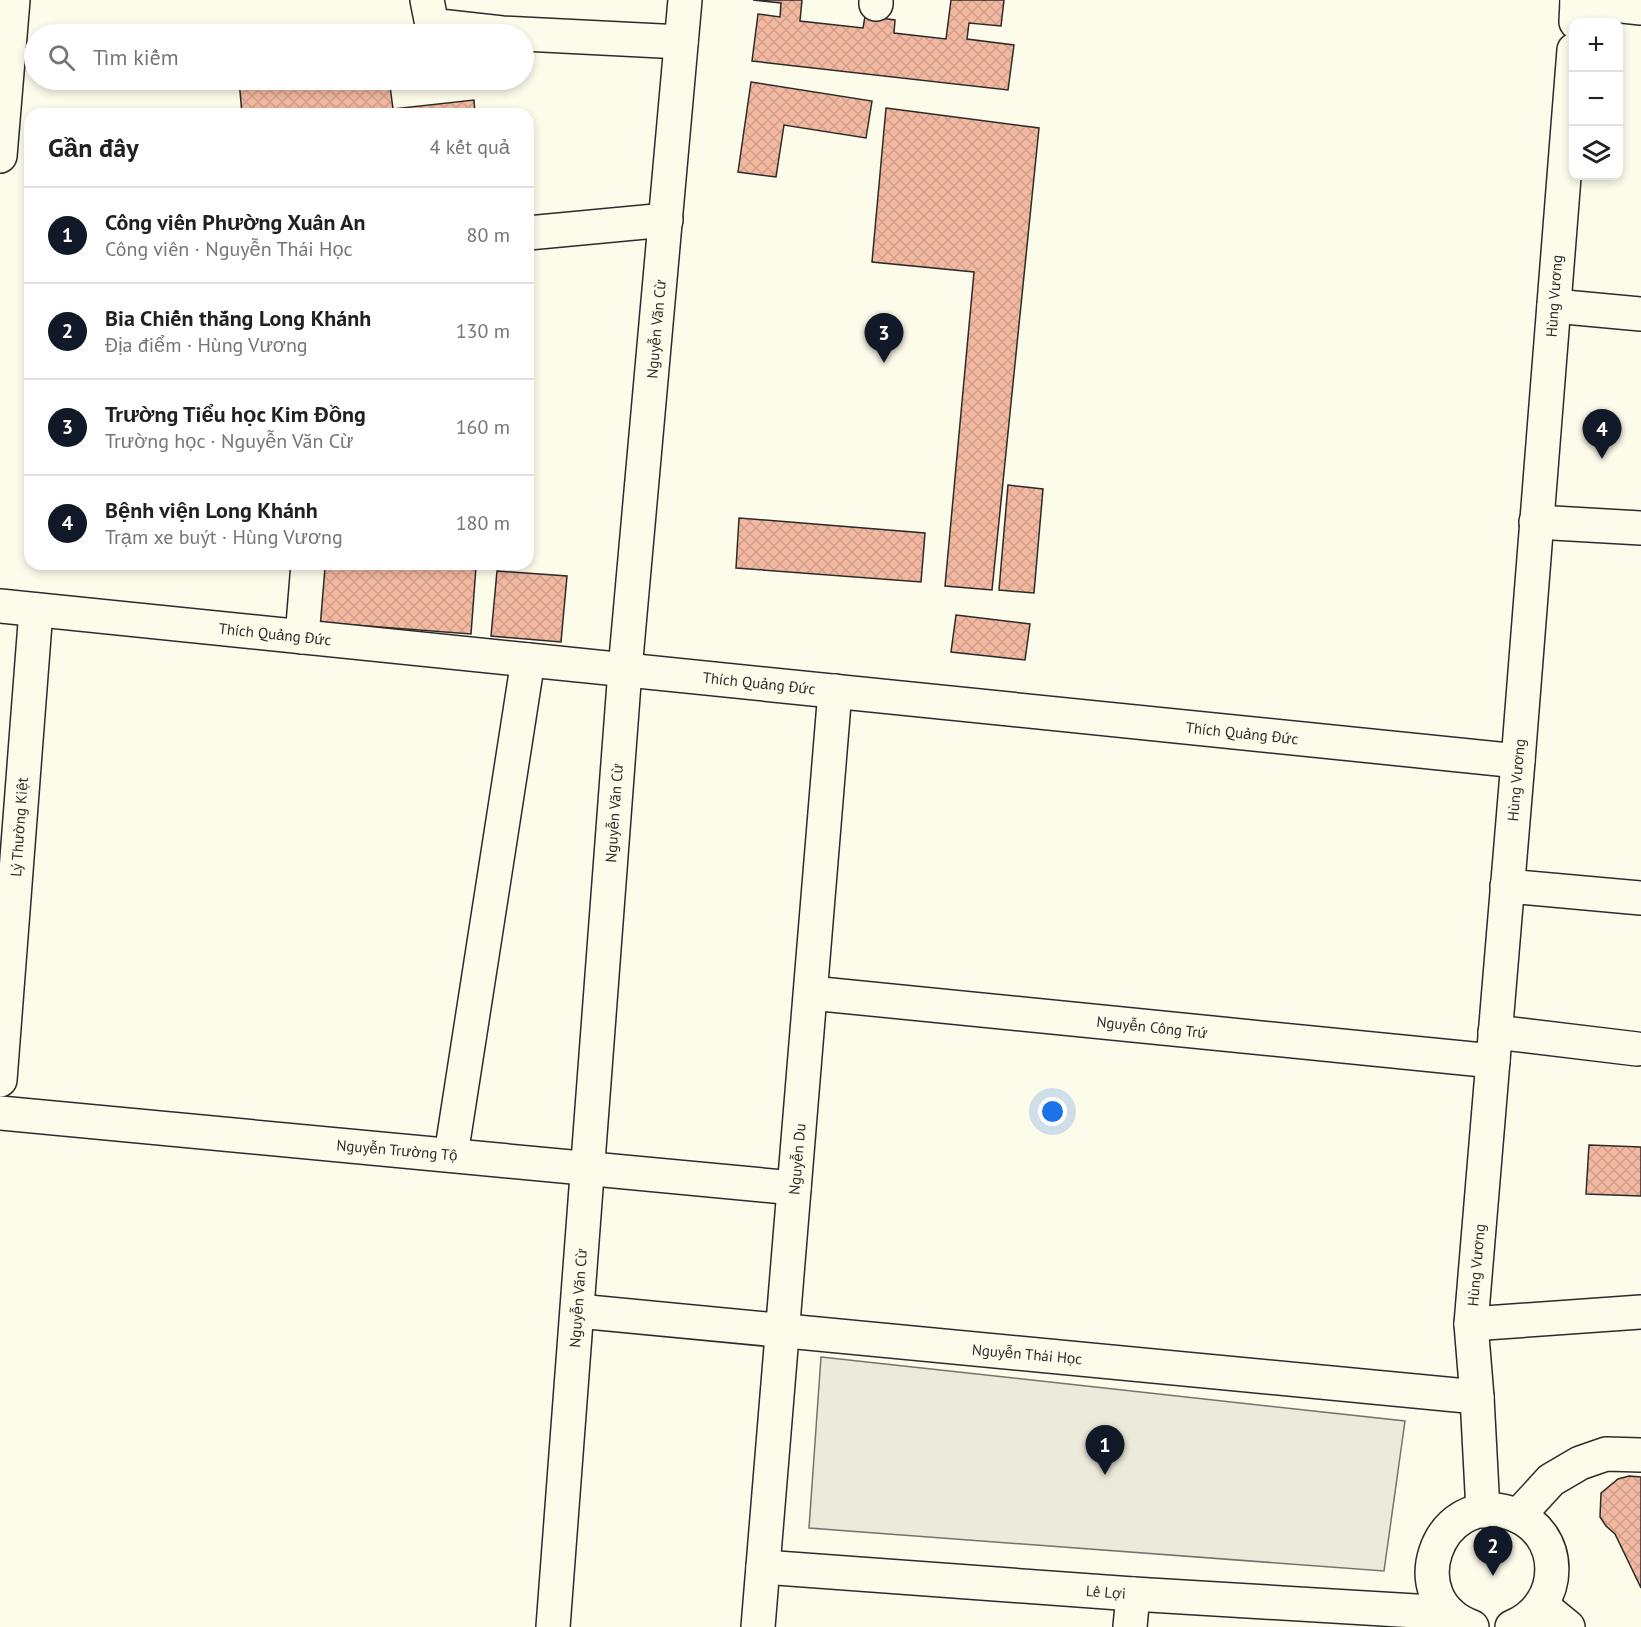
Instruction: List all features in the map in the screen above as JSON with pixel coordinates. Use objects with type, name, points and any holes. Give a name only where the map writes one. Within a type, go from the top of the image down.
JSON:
[{"type":"street","points":[[0,156],[13,0]]},
{"type":"street","points":[[427,0],[431,20],[436,24]]},
{"type":"street","name":"Nguyễn Văn Cừ","points":[[554,1627],[625,670],[685,0]]},
{"type":"street","points":[[1576,18],[1577,0],[1641,8]]},
{"type":"street","points":[[534,35],[681,42]]},
{"type":"street","name":"Hùng Vương","points":[[1483,1511],[1471,1323],[1572,72]]},
{"type":"street","points":[[534,232],[666,220]]},
{"type":"street","points":[[1554,306],[1641,314]]},
{"type":"street","points":[[1536,522],[1641,528]]},
{"type":"street","points":[[302,637],[308,570]]},
{"type":"street","name":"Thích Quảng Đức","points":[[0,606],[1518,760]]},
{"type":"street","name":"Lý Thường Kiệt","points":[[0,1080],[36,610]]},
{"type":"street","points":[[451,1155],[528,660]]},
{"type":"street","name":"Nguyễn Du","points":[[758,1627],[835,691]]},
{"type":"street","points":[[1507,886],[1641,898]]},
{"type":"street","name":"Nguyễn Công Trứ","points":[[811,993],[1494,1046],[1637,1050]]},
{"type":"street","name":"Nguyễn Trường Tộ","points":[[0,1113],[794,1188]]},
{"type":"street","name":"Nguyễn Thái Học","points":[[578,1311],[1477,1397]]},
{"type":"street","points":[[1471,1323],[1641,1312]]},
{"type":"street","points":[[1518,1516],[1551,1480],[1580,1462],[1606,1454],[1641,1455]]},
{"type":"street","points":[[1456,1622],[1441,1603],[1434,1585],[1433,1556],[1441,1539],[1454,1524],[1471,1514],[1499,1511],[1518,1516],[1526,1521],[1540,1534],[1550,1551],[1552,1560],[1549,1589],[1541,1605],[1526,1620],[1512,1627]]},
{"type":"street","name":"Lê Lợi","points":[[763,1567],[1133,1594],[1456,1622]]},
{"type":"street","points":[[1130,1627],[1133,1594]]},
{"type":"street","points":[[1541,1605],[1568,1627]]},
{"type":"shaded area","points":[[821,1357],[1405,1421],[1384,1571],[809,1528]]},
{"type":"building","points":[[753,0],[802,0],[800,21],[863,28],[865,16],[895,20],[894,33],[946,39],[951,0],[1004,0],[1001,26],[969,23],[967,39],[1014,45],[1008,90],[752,61],[758,14],[780,17],[781,3]]},
{"type":"building","points":[[751,82],[872,101],[866,138],[784,125],[776,177],[738,172]]},
{"type":"building","points":[[240,90],[391,90],[393,108],[241,108]]},
{"type":"building","points":[[474,100],[475,108],[402,108]]},
{"type":"building","points":[[886,108],[1039,128],[992,590],[945,586],[974,272],[872,262]]},
{"type":"building","points":[[1008,485],[1043,489],[1034,593],[999,590]]},
{"type":"building","points":[[739,518],[925,533],[921,582],[736,568]]},
{"type":"building","points":[[318,570],[476,570],[471,634],[314,622]]},
{"type":"building","points":[[497,571],[567,576],[561,642],[491,636]]},
{"type":"building","points":[[956,615],[1030,624],[1025,660],[951,652]]},
{"type":"building","points":[[1589,1145],[1641,1147],[1641,1196],[1586,1194]]},
{"type":"building","points":[[1629,1476],[1641,1477],[1641,1588],[1615,1534],[1600,1517],[1601,1493],[1618,1479]]},
{"type":"place","name":"Trường Tiểu học Kim Đồng","points":[[884,363]]},
{"type":"place","name":"Bệnh viện Long Khánh","points":[[1602,459]]},
{"type":"place","name":"Công viên Phường Xuân An","points":[[1105,1475]]},
{"type":"place","name":"Bia Chiến thắng Long Khánh","points":[[1493,1576]]}]
